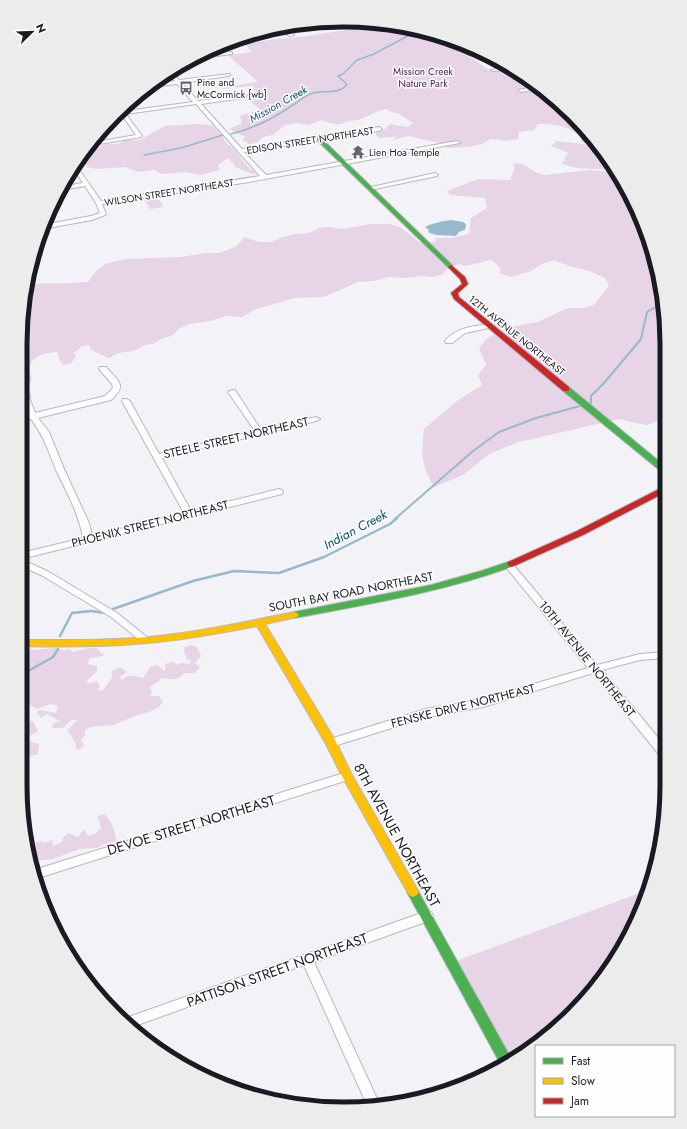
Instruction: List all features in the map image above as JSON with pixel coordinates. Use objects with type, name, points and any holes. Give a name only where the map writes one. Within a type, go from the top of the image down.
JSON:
[{"type":"street","points":[[284,33],[292,35]]},
{"type":"street","points":[[213,55],[230,53]]},
{"type":"street","points":[[493,70],[502,69]]},
{"type":"street","points":[[162,84],[228,75]]},
{"type":"street","points":[[173,77],[240,151],[267,176]]},
{"type":"street","points":[[521,90],[531,88]]},
{"type":"street","points":[[128,113],[244,96]]},
{"type":"street","points":[[99,143],[136,137],[138,134],[123,117]]},
{"type":"street","name":"EDISON STREET NORTHEAST","points":[[240,151],[379,129]]},
{"type":"street","name":"12TH AVENUE NORTHEAST","points":[[319,139],[463,278],[466,284],[454,293],[456,298],[660,466]]},
{"type":"street","name":"WILSON STREET NORTHEAST","points":[[50,226],[100,216],[103,214],[99,203],[267,176],[456,143]]},
{"type":"street","points":[[78,171],[99,203]]},
{"type":"street","points":[[370,188],[435,175]]},
{"type":"street","points":[[68,187],[87,184]]},
{"type":"street","points":[[449,341],[461,332],[491,326]]},
{"type":"street","points":[[27,418],[99,401],[112,396],[117,388],[116,383],[103,369]]},
{"type":"street","points":[[232,392],[258,432]]},
{"type":"street","points":[[27,401],[33,417],[45,432],[85,523],[88,539]]},
{"type":"street","points":[[126,401],[188,513]]},
{"type":"street","name":"STEELE STREET NORTHEAST","points":[[156,457],[316,419]]},
{"type":"street","name":"PHOENIX STREET NORTHEAST","points":[[27,554],[188,513],[279,492]]},
{"type":"street","name":"SOUTH BAY ROAD NORTHEAST","points":[[27,643],[97,643],[145,640],[205,632],[409,594],[472,578],[509,565],[660,492]]},
{"type":"street","points":[[27,565],[46,574],[114,615],[145,640]]},
{"type":"street","name":"10TH AVENUE NORTHEAST","points":[[509,565],[660,748]]},
{"type":"street","name":"8TH AVENUE NORTHEAST","points":[[259,622],[330,743],[505,1058]]},
{"type":"street","name":"FENSKE DRIVE NORTHEAST","points":[[330,743],[426,713],[483,703],[634,657],[660,655]]},
{"type":"street","name":"DEVOE STREET NORTHEAST","points":[[40,873],[347,776]]},
{"type":"street","name":"PATTISON STREET NORTHEAST","points":[[133,1021],[427,916]]},
{"type":"street","points":[[307,959],[372,1100]]},
{"type":"green space","name":"Mission Creek Nature Park","points":[[364,28],[405,33],[465,51],[474,55],[469,56],[484,67],[493,70],[505,71],[536,92],[567,120],[587,142],[567,128],[555,125],[538,124],[534,130],[519,132],[518,139],[506,141],[491,139],[482,144],[469,147],[447,148],[440,143],[408,136],[393,140],[396,137],[380,138],[375,134],[385,129],[390,124],[407,127],[413,123],[398,113],[394,113],[386,109],[380,110],[359,120],[347,121],[341,124],[334,124],[321,120],[309,125],[297,123],[285,125],[273,135],[263,137],[258,142],[250,144],[242,140],[245,137],[229,129],[242,123],[240,116],[260,109],[249,101],[250,91],[255,88],[252,86],[221,89],[224,87],[258,82],[228,55],[252,52],[244,43],[246,43]]},
{"type":"green space","points":[[197,124],[212,125],[222,135],[226,143],[232,147],[248,167],[255,172],[255,174],[235,167],[228,158],[218,165],[220,170],[200,175],[185,172],[161,174],[154,170],[139,172],[125,167],[97,169],[86,167],[84,162],[93,150],[106,144],[118,144],[126,140],[140,140],[165,126]]},
{"type":"green space","name":"Mission Creek Nature Park","points":[[557,141],[590,145],[608,170],[577,168],[562,164],[568,153],[551,146]]},
{"type":"green space","points":[[513,163],[523,164],[535,172],[544,175],[589,170],[609,172],[618,185],[636,222],[654,282],[660,344],[660,420],[646,425],[619,419],[519,442],[489,454],[463,475],[434,487],[424,465],[422,445],[424,429],[457,401],[482,385],[478,376],[486,364],[479,349],[486,339],[510,327],[538,322],[568,308],[583,308],[594,305],[609,286],[605,278],[590,271],[572,267],[554,260],[542,264],[531,271],[511,277],[499,273],[501,268],[491,260],[466,266],[458,264],[447,269],[442,275],[433,277],[389,277],[374,281],[358,282],[324,297],[294,298],[254,310],[242,317],[226,316],[210,321],[189,324],[180,328],[171,336],[163,338],[153,344],[145,345],[133,351],[118,353],[109,358],[91,350],[89,345],[82,346],[74,353],[76,357],[71,363],[63,365],[59,359],[58,352],[46,353],[36,358],[30,366],[32,379],[28,386],[32,396],[27,402],[28,323],[33,284],[88,282],[96,271],[105,264],[125,259],[180,257],[206,253],[220,253],[237,246],[244,237],[259,242],[273,242],[279,238],[294,234],[309,233],[319,228],[329,227],[341,229],[372,224],[390,224],[402,228],[420,243],[436,242],[435,238],[451,238],[469,234],[471,218],[487,208],[485,198],[450,195],[447,191],[478,179],[510,180],[515,168]]},
{"type":"green space","points":[[156,195],[164,207],[150,209],[142,197]]},
{"type":"green space","points":[[191,645],[197,647],[201,656],[195,663],[200,667],[195,673],[184,673],[176,679],[161,678],[158,682],[149,687],[152,691],[151,696],[159,696],[163,702],[158,708],[113,725],[90,727],[85,731],[85,736],[81,739],[84,746],[79,750],[76,748],[76,744],[67,730],[78,720],[71,720],[63,728],[52,728],[53,724],[61,720],[47,714],[41,718],[36,712],[40,710],[56,713],[58,706],[51,704],[37,709],[27,703],[27,647],[34,650],[55,648],[64,650],[69,649],[73,652],[89,648],[97,648],[104,656],[90,658],[88,663],[90,665],[97,666],[97,671],[86,682],[91,683],[97,681],[100,686],[98,691],[103,690],[112,678],[112,671],[120,667],[127,672],[120,677],[122,680],[130,676],[143,678],[150,667],[157,665],[165,671],[165,664],[173,662],[177,665],[180,663],[190,664],[191,660],[187,659],[184,651],[185,647]]},
{"type":"green space","points":[[27,720],[33,721],[38,731],[30,736],[27,735]]},
{"type":"green space","points":[[27,737],[29,737],[31,742],[39,744],[38,754],[28,757]]},
{"type":"green space","points":[[104,814],[109,819],[113,826],[116,841],[97,848],[80,849],[52,859],[36,861],[33,843],[42,841],[44,843],[52,840],[53,846],[62,842],[63,838],[68,833],[78,837],[84,829],[88,836],[95,834],[101,828],[98,816]]},
{"type":"green space","points":[[641,893],[636,907],[618,944],[595,978],[552,1023],[536,1037],[505,1058],[456,961]]},
{"type":"water","points":[[451,220],[466,224],[465,230],[459,232],[456,236],[442,236],[428,232],[429,230],[425,227],[433,224]]},
{"type":"waterway","name":"Mission Creek","points":[[231,134],[246,130],[281,113],[310,94],[335,91],[344,88],[347,84],[338,76],[343,74],[357,60],[374,54],[411,34]]},
{"type":"waterway","name":"Mission Creek","points":[[144,155],[181,148],[223,135]]},
{"type":"waterway","name":"Indian Creek","points":[[591,403],[591,396],[604,383],[641,339],[647,312],[657,306]]},
{"type":"waterway","name":"Indian Creek","points":[[395,519],[473,451],[499,432],[536,418],[580,406]]},
{"type":"waterway","name":"Indian Creek","points":[[113,609],[193,581],[234,571],[279,573],[324,557],[390,524],[397,518]]},
{"type":"waterway","name":"Indian Creek","points":[[60,636],[72,613],[91,611],[105,613]]},
{"type":"waterway","name":"Indian Creek","points":[[27,672],[53,657],[58,649]]},
{"type":"traffic: fast","points":[[319,139],[451,267]]},
{"type":"traffic: fast","points":[[566,389],[660,466]]},
{"type":"traffic: fast","points":[[294,615],[377,600],[431,588],[511,564]]},
{"type":"traffic: fast","points":[[413,892],[504,1058]]},
{"type":"traffic: slow","points":[[27,643],[101,643],[149,640],[204,633],[294,615]]},
{"type":"traffic: slow","points":[[259,622],[331,743],[347,776],[413,892]]},
{"type":"traffic: jam","points":[[451,267],[463,278],[465,284],[454,293],[456,298],[566,389]]},
{"type":"traffic: jam","points":[[511,564],[580,533],[660,492]]},
{"type":"place","name":"Pine and McCormick [wb]","points":[[186,88]]},
{"type":"place","name":"Lien Hoa Temple","points":[[358,152]]}]
